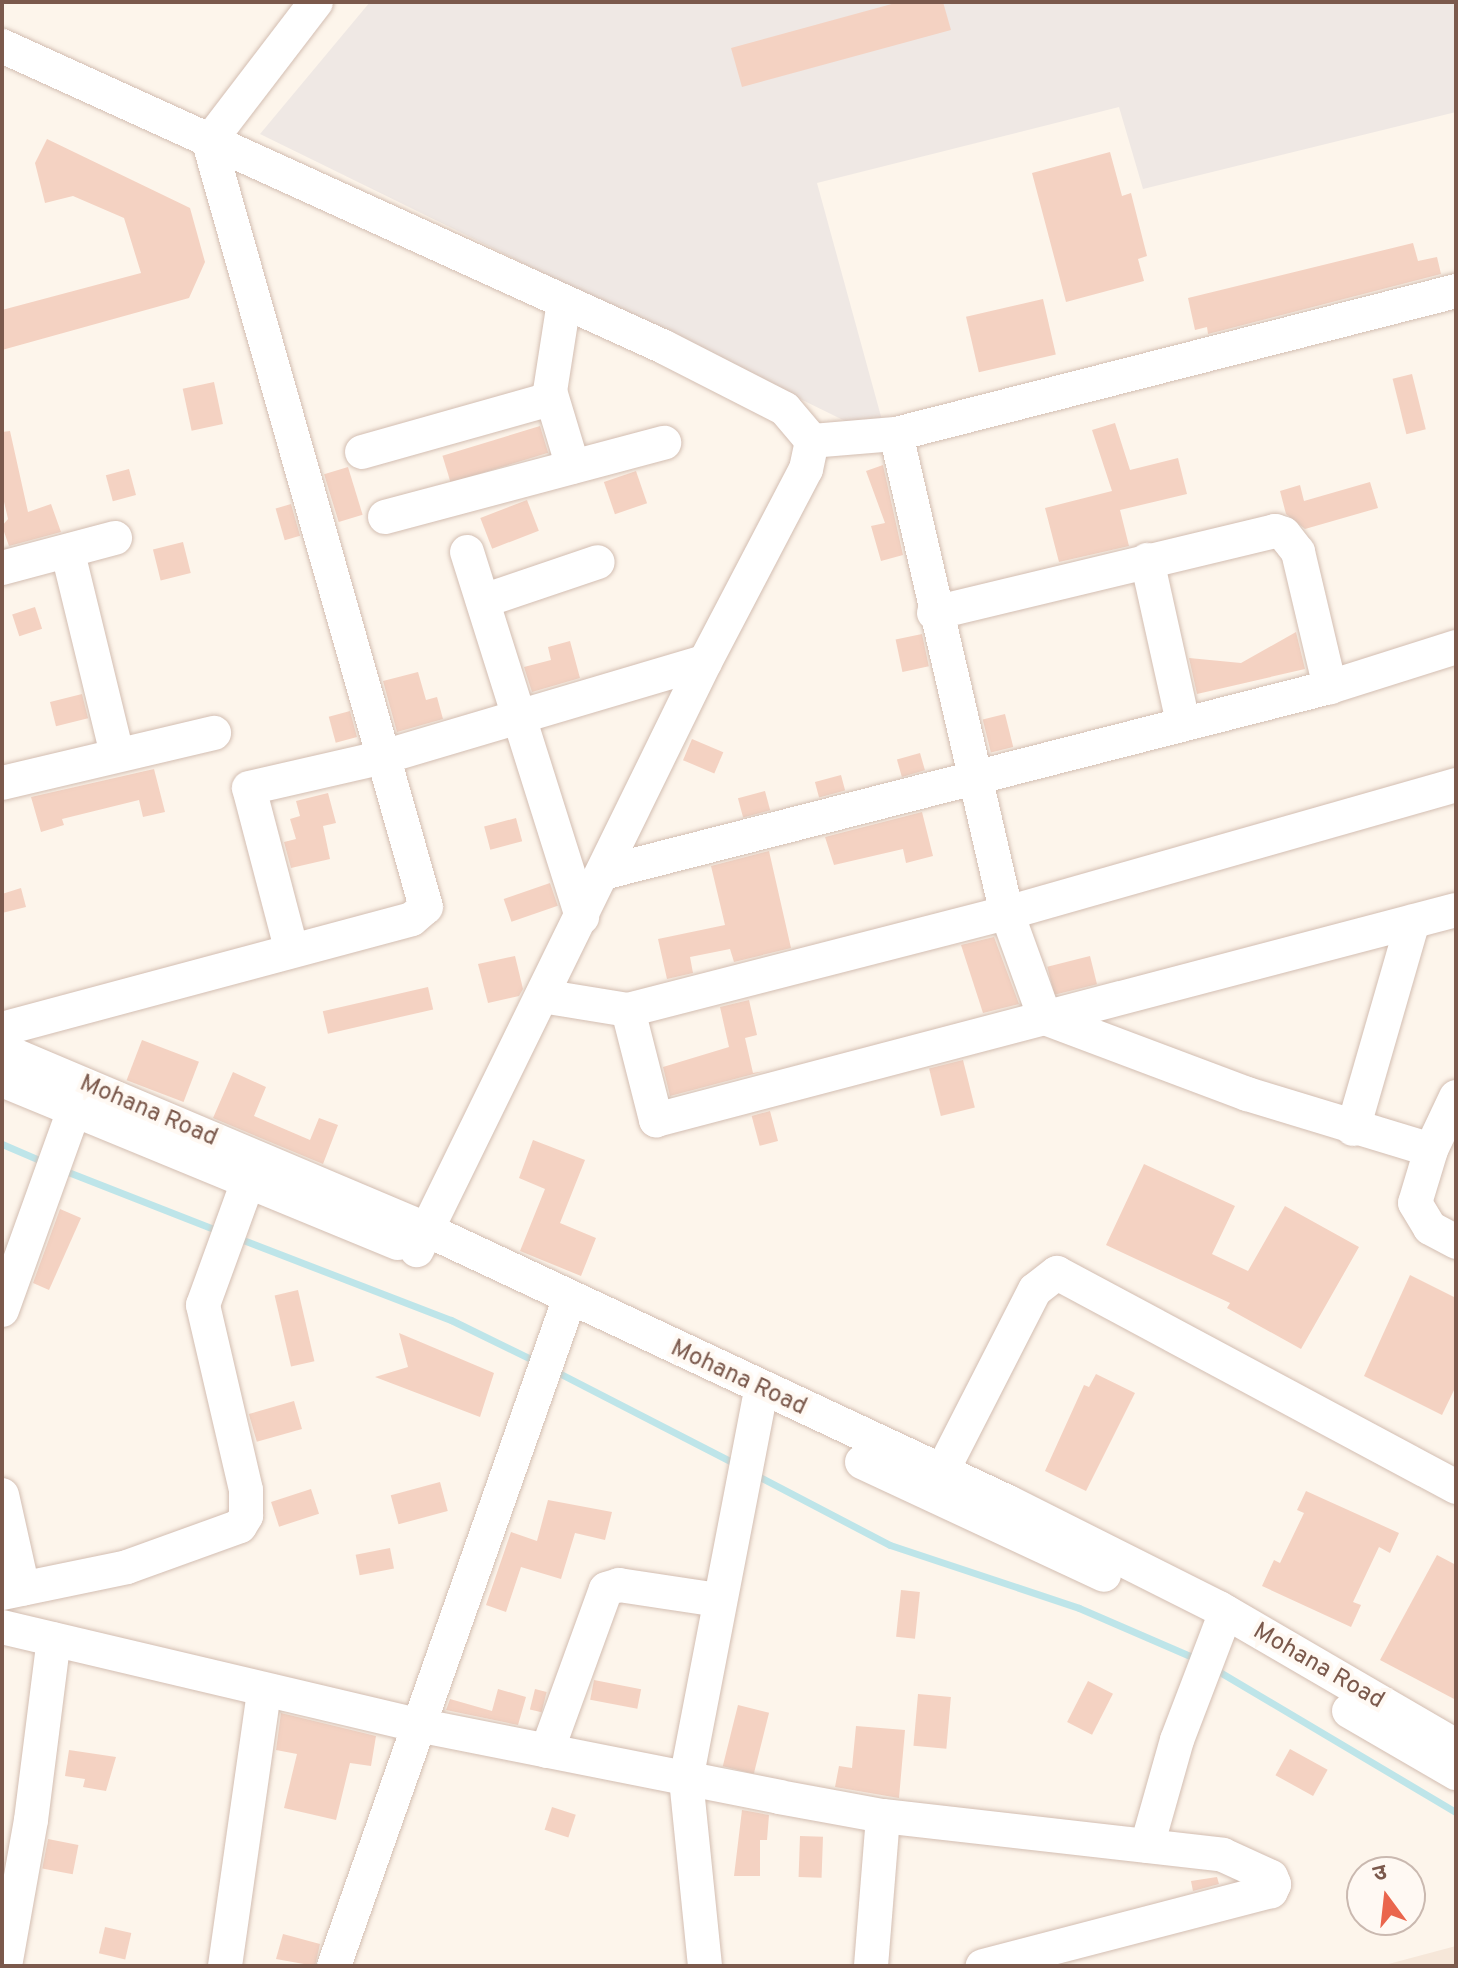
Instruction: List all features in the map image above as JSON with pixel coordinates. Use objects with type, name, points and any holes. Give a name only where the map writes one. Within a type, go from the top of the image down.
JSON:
[{"type":"street","points":[[209,142],[316,2]]},
{"type":"street","points":[[2,46],[564,302],[785,409],[812,441]]},
{"type":"street","points":[[2,1029],[424,913],[424,891],[380,758],[209,142]]},
{"type":"street","points":[[812,441],[896,434],[1456,291]]},
{"type":"street","points":[[564,302],[551,399],[573,467]]},
{"type":"street","points":[[362,452],[551,399]]},
{"type":"street","points":[[896,434],[934,613],[1007,913],[1045,1018]]},
{"type":"street","points":[[421,1240],[705,662],[806,469],[812,441]]},
{"type":"street","points":[[385,517],[664,443]]},
{"type":"street","points":[[934,613],[1265,532],[1284,534],[1298,552],[1330,687]]},
{"type":"street","points":[[2,568],[68,553],[115,538]]},
{"type":"street","points":[[467,552],[582,917]]},
{"type":"street","points":[[68,553],[117,754]]},
{"type":"street","points":[[1147,560],[1183,723]]},
{"type":"street","points":[[483,601],[598,562]]},
{"type":"street","points":[[603,873],[1330,687],[1456,647]]},
{"type":"street","points":[[291,948],[249,788],[380,758],[705,662]]},
{"type":"street","points":[[2,783],[214,733]]},
{"type":"street","points":[[542,996],[628,1010],[1007,913],[1456,785]]},
{"type":"street","points":[[628,1010],[656,1120],[1456,910]]},
{"type":"street","points":[[1353,1129],[1413,921]]},
{"type":"street","points":[[1045,1018],[1353,1129],[1431,1150]]},
{"type":"street","name":"Mohana Road","points":[[2,1050],[79,1097],[247,1184],[421,1240]]},
{"type":"street","name":"Mohana Road","points":[[2,1080],[79,1097],[421,1240],[561,1323],[759,1401],[936,1482],[1214,1642],[1456,1773]]},
{"type":"street","points":[[2,1310],[79,1097]]},
{"type":"street","points":[[1456,1097],[1431,1150],[1418,1189],[1418,1212],[1430,1228],[1456,1242]]},
{"type":"street","points":[[2,1495],[12,1591],[127,1567],[240,1526],[246,1516],[246,1490],[203,1305],[247,1184]]},
{"type":"street","points":[[936,1482],[1035,1290],[1057,1273],[1452,1477]]},
{"type":"street","points":[[334,1966],[561,1323]]},
{"type":"street","points":[[705,1966],[686,1780],[718,1600],[759,1401]]},
{"type":"street","points":[[547,1751],[606,1589],[619,1585],[718,1600]]},
{"type":"street","points":[[2,1627],[264,1691],[686,1780],[883,1816],[1231,1857],[1271,1877],[1274,1888],[983,1966]]},
{"type":"street","points":[[5,1966],[31,1820],[54,1639]]},
{"type":"street","points":[[1147,1846],[1214,1642]]},
{"type":"street","name":"Mohana Road","points":[[1214,1642],[1456,1746]]},
{"type":"street","points":[[225,1966],[264,1691]]},
{"type":"street","points":[[871,1966],[883,1816]]},
{"type":"shaded area","points":[[370,2],[1456,2],[1456,112],[1143,189],[1119,107],[817,183],[888,442],[260,134]]},
{"type":"shaded area","points":[[1456,1946],[1456,1966],[1381,1966]]},
{"type":"building","points":[[899,2],[943,2],[951,30],[742,87],[731,48]]},
{"type":"building","points":[[47,139],[190,208],[205,262],[189,298],[2,350],[2,310],[141,273],[124,218],[73,196],[45,203],[35,163]]},
{"type":"building","points":[[1110,152],[1122,196],[1131,193],[1147,256],[1138,259],[1144,281],[1066,302],[1032,173]]},
{"type":"building","points":[[1413,243],[1418,261],[1437,257],[1441,274],[1208,334],[1207,327],[1195,330],[1188,298]]},
{"type":"building","points":[[1043,299],[1056,355],[979,372],[966,317]]},
{"type":"building","points":[[1412,374],[1426,429],[1406,434],[1393,379]]},
{"type":"building","points":[[214,382],[223,424],[192,431],[183,389]]},
{"type":"building","points":[[1115,423],[1130,470],[1178,458],[1187,494],[1120,510],[1129,546],[1059,562],[1045,508],[1112,491],[1092,430]]},
{"type":"building","points":[[540,426],[548,453],[451,483],[442,456]]},
{"type":"building","points":[[10,431],[28,512],[51,504],[61,532],[9,546],[2,526],[8,519],[2,493],[2,432]]},
{"type":"building","points":[[883,465],[903,555],[881,561],[871,526],[885,523],[866,471]]},
{"type":"building","points":[[348,467],[363,515],[339,522],[324,474]]},
{"type":"building","points":[[129,469],[136,495],[113,501],[106,475]]},
{"type":"building","points":[[636,471],[647,503],[615,514],[604,482]]},
{"type":"building","points":[[1370,482],[1378,508],[1305,529],[1286,514],[1280,491],[1300,485],[1304,501]]},
{"type":"building","points":[[527,500],[539,531],[492,549],[480,518]]},
{"type":"building","points":[[291,504],[300,536],[285,540],[276,508]]},
{"type":"building","points":[[183,542],[191,573],[161,581],[153,549]]},
{"type":"building","points":[[35,607],[42,629],[19,636],[12,614]]},
{"type":"building","points":[[1296,632],[1305,669],[1197,694],[1189,658],[1241,663]]},
{"type":"building","points":[[922,634],[929,666],[902,672],[896,640]]},
{"type":"building","points":[[570,641],[580,678],[532,692],[524,667],[551,660],[548,647]]},
{"type":"building","points":[[418,672],[426,700],[437,697],[443,719],[397,732],[383,681]]},
{"type":"building","points":[[82,694],[88,718],[56,726],[50,702]]},
{"type":"building","points":[[350,711],[357,737],[336,743],[329,717]]},
{"type":"building","points":[[1005,714],[1013,747],[991,753],[983,720]]},
{"type":"building","points":[[692,739],[723,752],[714,773],[683,760]]},
{"type":"building","points":[[920,753],[925,770],[902,777],[897,760]]},
{"type":"building","points":[[154,769],[165,812],[143,817],[139,800],[62,819],[64,825],[41,832],[31,797]]},
{"type":"building","points":[[841,775],[845,790],[819,797],[815,782]]},
{"type":"building","points":[[765,791],[770,810],[743,818],[738,798]]},
{"type":"building","points":[[328,793],[336,823],[323,826],[330,859],[291,868],[284,842],[296,839],[290,819],[300,816],[296,801]]},
{"type":"building","points":[[922,812],[933,856],[906,863],[903,849],[834,865],[825,837]]},
{"type":"building","points":[[516,818],[522,841],[490,850],[484,827]]},
{"type":"building","points":[[769,851],[791,948],[734,962],[730,949],[690,957],[693,973],[667,979],[658,939],[725,925],[711,866]]},
{"type":"building","points":[[550,883],[558,906],[511,922],[504,899]]},
{"type":"building","points":[[21,888],[26,907],[2,913],[2,894]]},
{"type":"building","points":[[994,937],[1019,1004],[983,1013],[961,945]]},
{"type":"building","points":[[515,956],[523,989],[519,996],[488,1003],[478,964]]},
{"type":"building","points":[[1090,956],[1097,984],[1054,995],[1047,967]]},
{"type":"building","points":[[428,987],[433,1009],[328,1034],[323,1011]]},
{"type":"building","points":[[749,1000],[757,1035],[745,1038],[753,1073],[765,1071],[670,1096],[663,1067],[729,1047],[720,1007]]},
{"type":"building","points":[[142,1040],[199,1062],[184,1102],[127,1080]]},
{"type":"building","points":[[963,1060],[975,1108],[941,1116],[929,1068]]},
{"type":"building","points":[[233,1072],[266,1087],[254,1116],[310,1140],[319,1118],[338,1125],[323,1164],[213,1118]]},
{"type":"building","points":[[770,1111],[778,1141],[760,1146],[752,1116]]},
{"type":"building","points":[[533,1140],[585,1160],[560,1223],[596,1238],[581,1276],[520,1251],[545,1189],[519,1178]]},
{"type":"building","points":[[1144,1164],[1235,1206],[1212,1254],[1248,1271],[1285,1206],[1359,1247],[1301,1349],[1227,1308],[1230,1303],[1106,1245]]},
{"type":"building","points":[[60,1209],[81,1218],[49,1290],[33,1283]]},
{"type":"building","points":[[1410,1275],[1456,1298],[1456,1386],[1442,1415],[1364,1376]]},
{"type":"building","points":[[298,1290],[314,1361],[291,1367],[275,1295]]},
{"type":"building","points":[[399,1333],[494,1373],[480,1417],[375,1377],[408,1367]]},
{"type":"building","points":[[1096,1374],[1135,1393],[1086,1491],[1045,1471],[1084,1385],[1089,1387]]},
{"type":"building","points":[[294,1401],[302,1429],[257,1442],[249,1414]]},
{"type":"building","points":[[440,1482],[448,1511],[399,1524],[391,1495]]},
{"type":"building","points":[[311,1489],[319,1514],[279,1527],[271,1502]]},
{"type":"building","points":[[1306,1491],[1399,1533],[1390,1553],[1379,1547],[1353,1602],[1361,1605],[1351,1627],[1262,1586],[1274,1560],[1280,1563],[1304,1513],[1297,1510]]},
{"type":"building","points":[[548,1500],[612,1512],[605,1540],[575,1533],[561,1579],[521,1567],[506,1612],[486,1605],[511,1532],[537,1541]]},
{"type":"building","points":[[390,1548],[394,1569],[360,1575],[356,1555]]},
{"type":"building","points":[[1437,1555],[1456,1565],[1456,1700],[1380,1660]]},
{"type":"building","points":[[901,1590],[920,1592],[915,1639],[896,1637]]},
{"type":"building","points":[[594,1680],[641,1689],[637,1709],[590,1700]]},
{"type":"building","points":[[1088,1681],[1113,1694],[1092,1735],[1067,1722]]},
{"type":"building","points":[[498,1689],[526,1697],[518,1725],[446,1710],[450,1699],[492,1711]]},
{"type":"building","points":[[535,1689],[547,1692],[542,1712],[530,1709]]},
{"type":"building","points":[[918,1694],[951,1697],[946,1749],[913,1746]]},
{"type":"building","points":[[738,1705],[769,1713],[754,1774],[723,1766]]},
{"type":"building","points":[[281,1713],[376,1736],[371,1766],[350,1763],[336,1820],[284,1808],[297,1754],[276,1750]]},
{"type":"building","points":[[856,1726],[905,1730],[899,1798],[835,1787],[839,1766],[852,1768]]},
{"type":"building","points":[[1290,1749],[1328,1770],[1313,1796],[1275,1775]]},
{"type":"building","points":[[69,1750],[116,1757],[106,1791],[83,1787],[85,1779],[65,1776]]},
{"type":"building","points":[[552,1807],[576,1815],[568,1838],[545,1830]]},
{"type":"building","points":[[742,1810],[769,1815],[767,1840],[760,1840],[760,1876],[734,1876]]},
{"type":"building","points":[[800,1836],[823,1837],[822,1878],[799,1877]]},
{"type":"building","points":[[48,1839],[78,1845],[73,1874],[42,1868]]},
{"type":"building","points":[[1217,1877],[1219,1884],[1193,1891],[1191,1881]]},
{"type":"building","points":[[105,1927],[131,1933],[125,1959],[99,1953]]},
{"type":"building","points":[[283,1934],[320,1944],[315,1966],[276,1959]]},
{"type":"waterway","points":[[2,1144],[44,1162]]},
{"type":"waterway","points":[[63,1170],[219,1231]]},
{"type":"waterway","points":[[238,1238],[451,1320],[537,1362]]},
{"type":"waterway","points":[[555,1371],[736,1464]]},
{"type":"waterway","points":[[754,1474],[890,1545],[1079,1608],[1199,1660]]},
{"type":"waterway","points":[[1213,1668],[1456,1812]]}]
